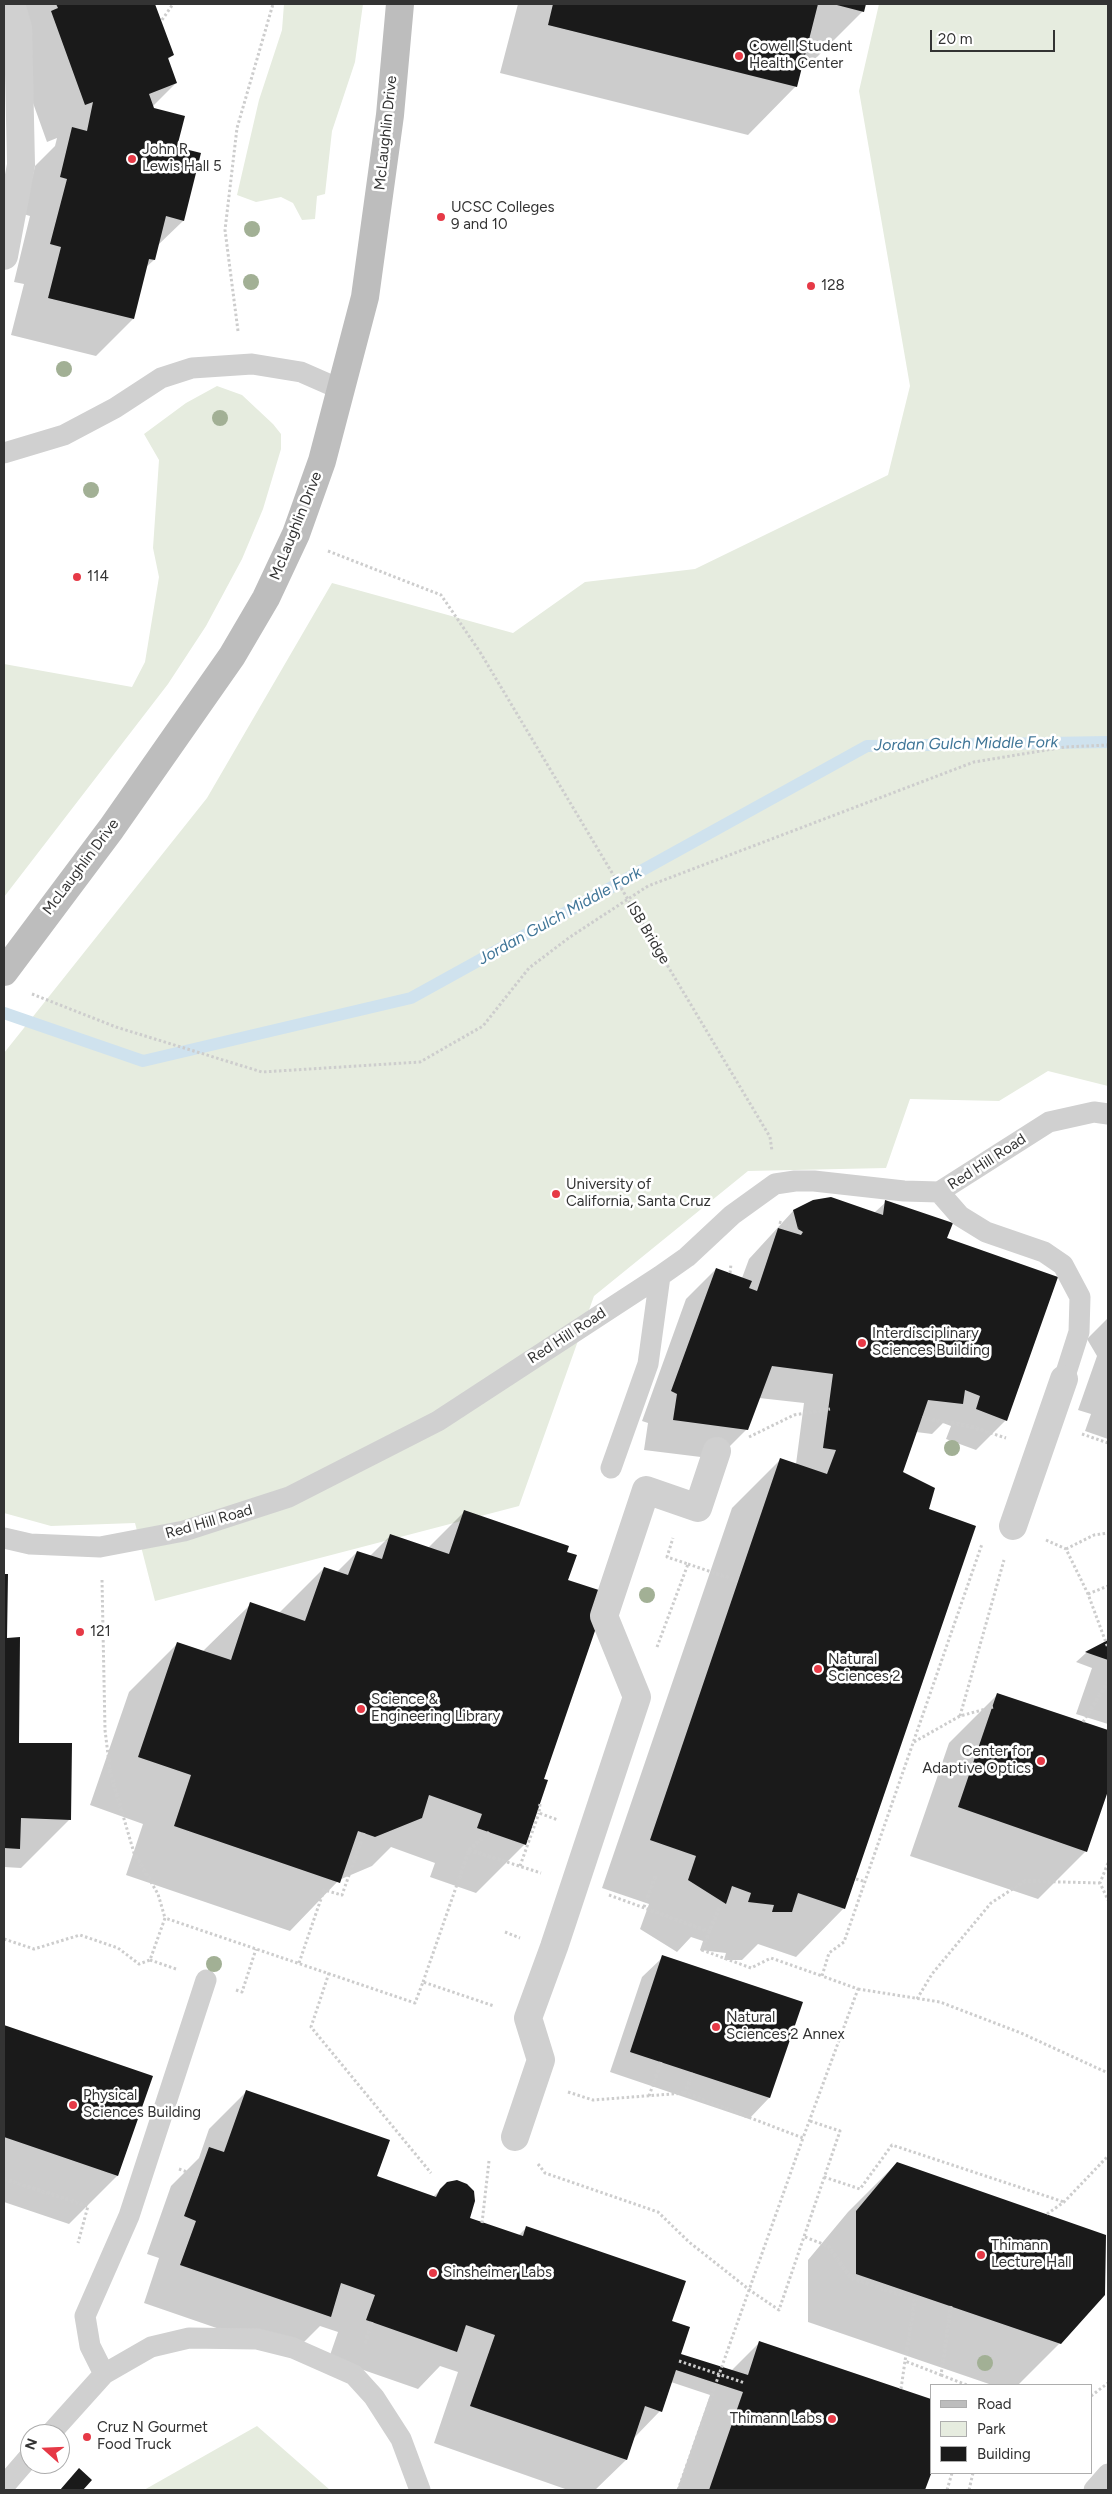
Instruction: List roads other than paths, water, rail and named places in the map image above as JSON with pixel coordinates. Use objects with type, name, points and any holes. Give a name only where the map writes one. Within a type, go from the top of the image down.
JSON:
[{"type":"main road","name":"McLaughlin Drive","points":[[4,972],[111,829],[232,656],[266,598],[296,534],[322,461],[367,289],[390,115],[400,4]]},
{"type":"street","points":[[4,256],[20,165],[18,28],[12,4]]},
{"type":"street","points":[[1013,1526],[1064,1379]]},
{"type":"street","points":[[515,2137],[541,2060],[528,2018],[554,1947],[637,1697],[604,1616],[646,1490],[698,1508],[717,1451]]},
{"type":"lane","points":[[4,453],[64,435],[115,408],[161,378],[192,368],[252,364],[300,372],[342,390]]},
{"type":"lane","name":"Red Hill Road","points":[[4,1538],[30,1544],[100,1547],[184,1531],[288,1497],[438,1421],[660,1276],[687,1257],[732,1215],[775,1184],[814,1181],[904,1191],[938,1192],[1049,1122],[1094,1112],[1108,1114]]},
{"type":"lane","points":[[938,1192],[960,1216],[986,1232],[1044,1252],[1063,1265],[1080,1297],[1079,1332],[1064,1379]]},
{"type":"lane","points":[[611,1468],[648,1364],[660,1276]]},
{"type":"lane","points":[[104,2374],[90,2346],[85,2316],[129,2216],[206,1980]]},
{"type":"lane","points":[[59,2424],[104,2374],[150,2347],[189,2338],[257,2339],[293,2348],[354,2375],[374,2396],[400,2438],[420,2490]]},
{"type":"lane","points":[[4,2486],[20,2468]]},
{"type":"lane","points":[[1094,2490],[1108,2474]]},
{"type":"waterway","name":"Jordan Gulch Middle Fork","points":[[4,1013],[143,1061],[411,998],[867,746],[1108,742]]},
{"type":"place","name":"Cowell Student Health Center","points":[[739,56]]},
{"type":"place","name":"John R Lewis Hall 5","points":[[132,159]]},
{"type":"place","name":"UCSC Colleges 9 and 10","points":[[441,217]]},
{"type":"place","name":"128","points":[[811,286]]},
{"type":"place","name":"114","points":[[77,577]]},
{"type":"place","name":"University of California, Santa Cruz","points":[[556,1194]]},
{"type":"place","name":"Interdisciplinary Sciences Building","points":[[862,1343]]},
{"type":"place","name":"121","points":[[80,1632]]},
{"type":"place","name":"Natural Sciences 2","points":[[818,1669]]},
{"type":"place","name":"Science & Engineering Library","points":[[361,1709]]},
{"type":"place","name":"Center for Adaptive Optics","points":[[1041,1761]]},
{"type":"place","name":"Natural Sciences 2 Annex","points":[[716,2027]]},
{"type":"place","name":"Physical Sciences Building","points":[[73,2105]]},
{"type":"place","name":"Thimann Lecture Hall","points":[[981,2255]]},
{"type":"place","name":"Sinsheimer Labs","points":[[433,2273]]},
{"type":"place","name":"Thimann Labs","points":[[832,2419]]},
{"type":"place","name":"Cruz N Gourmet Food Truck","points":[[87,2437]]}]
